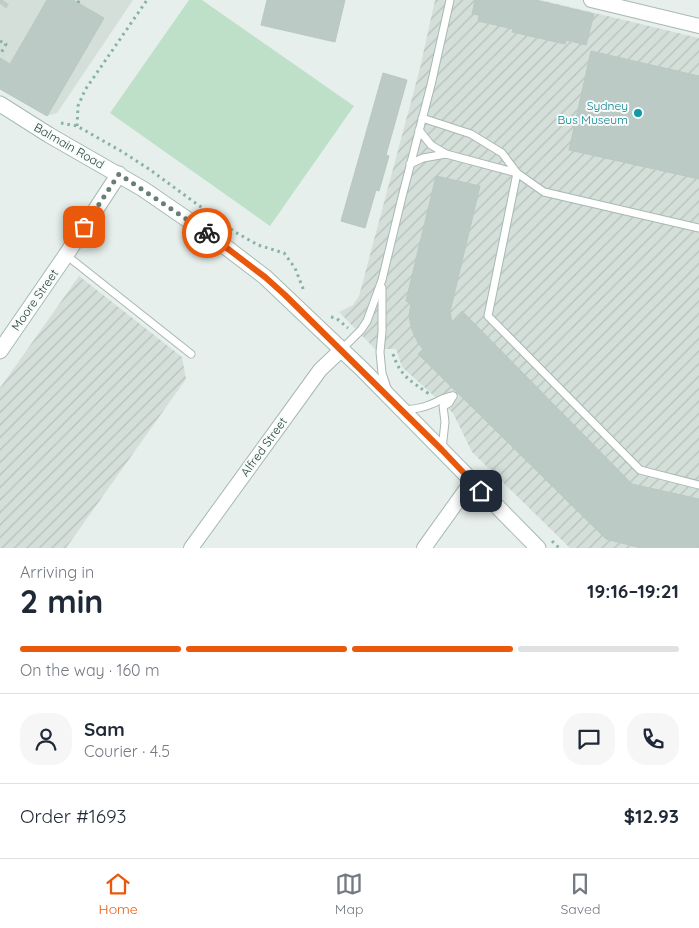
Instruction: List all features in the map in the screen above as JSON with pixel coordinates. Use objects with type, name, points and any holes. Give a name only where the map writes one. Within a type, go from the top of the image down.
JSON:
[{"type":"main road","name":"Balmain Road","points":[[0,104],[49,136],[119,174],[198,227],[265,277],[389,397],[538,548]]},
{"type":"main road","name":"Moore Street","points":[[0,351],[119,174]]},
{"type":"street","points":[[592,0],[699,26]]},
{"type":"street","name":"Alfred Street","points":[[191,548],[320,370],[341,350]]},
{"type":"street","points":[[424,548],[472,481]]},
{"type":"lane","points":[[341,350],[361,330],[372,309],[382,280],[450,0]]},
{"type":"lane","points":[[422,118],[471,134],[502,153],[517,173],[544,192],[699,228]]},
{"type":"lane","points":[[419,130],[431,145],[446,154],[517,173]]},
{"type":"lane","points":[[410,164],[423,158],[446,154]]},
{"type":"lane","points":[[517,173],[488,316],[640,470],[699,484]]},
{"type":"lane","points":[[66,255],[191,354]]},
{"type":"lane","points":[[382,280],[380,352],[382,373],[389,397]]},
{"type":"lane","points":[[402,410],[417,409],[444,397],[453,396],[443,406],[445,422],[442,450]]},
{"type":"path","points":[[147,0],[83,94],[78,106],[77,126],[149,169],[235,232],[258,245],[284,253],[295,268],[301,287],[306,295]]},
{"type":"path","points":[[0,40],[6,44],[0,54]]},
{"type":"path","points":[[328,317],[340,320]]},
{"type":"path","points":[[387,352],[392,352],[396,365],[412,384],[437,401]]},
{"type":"path","points":[[546,535],[559,548]]},
{"type":"shaded area","points":[[0,0],[133,0],[57,113],[47,116],[0,89]]},
{"type":"shaded area","points":[[435,0],[541,0],[699,38],[699,548],[570,548],[472,452],[453,413],[402,367],[396,349],[375,349],[339,312],[353,305],[359,296],[420,68]]},
{"type":"shaded area","points":[[79,276],[182,357],[186,379],[66,548],[0,548],[0,388]]},
{"type":"green space","points":[[189,0],[202,0],[354,106],[270,226],[110,113]]},
{"type":"building","points":[[47,0],[73,0],[104,18],[47,116],[0,89],[0,58],[10,64]]},
{"type":"building","points":[[267,0],[345,0],[335,42],[261,25]]},
{"type":"building","points":[[475,0],[535,0],[594,14],[586,45],[566,40],[565,44],[512,32],[513,29],[478,21],[479,15],[472,14]]},
{"type":"building","name":"Sydney Bus Museum","points":[[591,51],[699,76],[699,179],[569,150]]},
{"type":"building","points":[[383,73],[407,80],[386,155],[389,156],[379,191],[376,190],[365,228],[341,221]]},
{"type":"building","points":[[436,176],[480,186],[450,312],[452,322],[462,311],[632,484],[699,499],[699,548],[641,548],[606,539],[418,354],[423,349],[412,330],[409,316],[411,303],[406,301]]},
{"type":"tunnel","points":[[0,4],[3,0]]},
{"type":"way so far","points":[[84,227],[119,174],[207,233]]},
{"type":"place","name":"Sydney Bus Museum","points":[[638,113]]},
{"type":"route","points":[[207,233],[265,277],[285,295],[481,491]]}]
